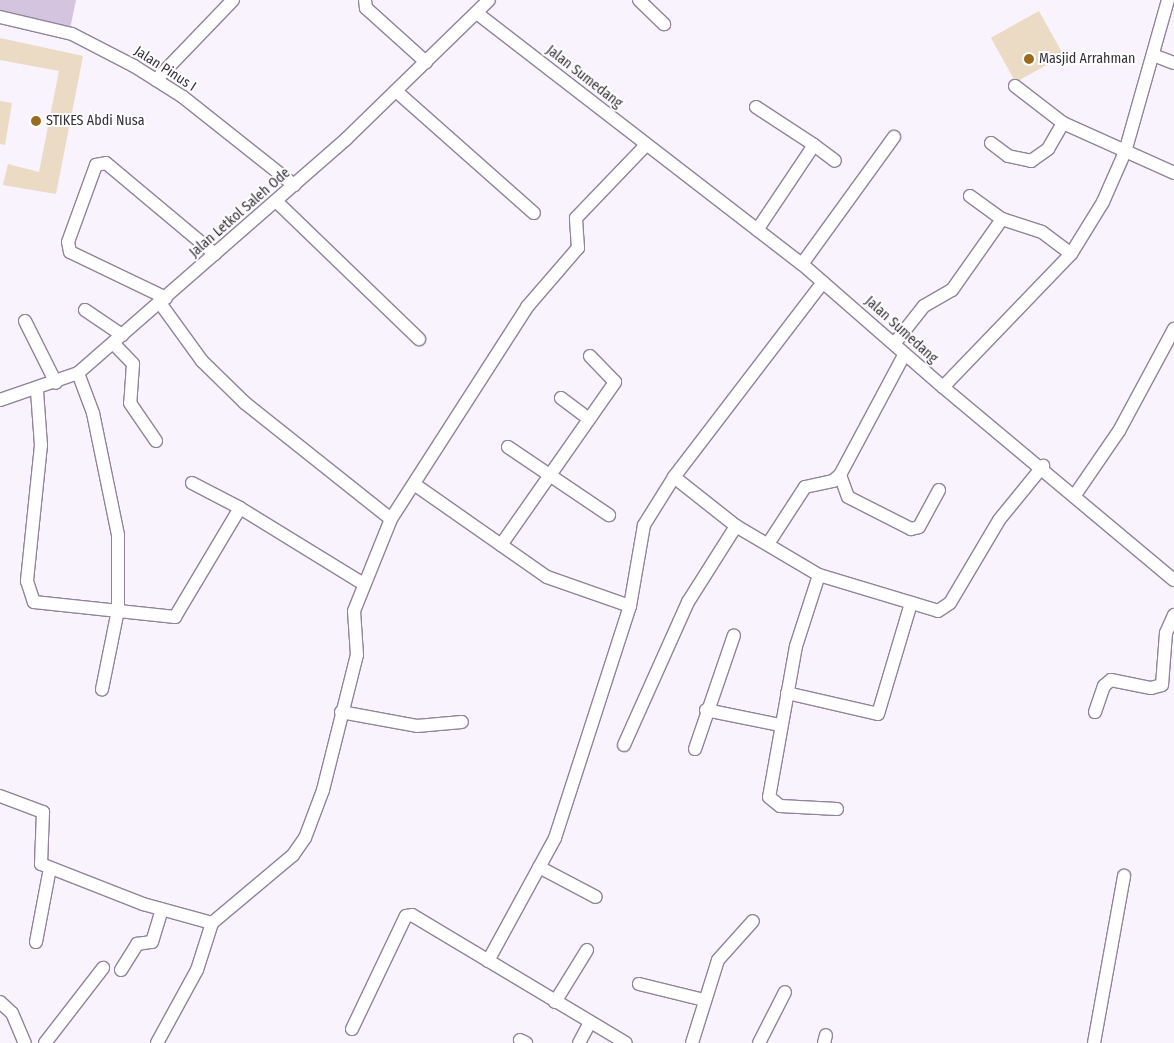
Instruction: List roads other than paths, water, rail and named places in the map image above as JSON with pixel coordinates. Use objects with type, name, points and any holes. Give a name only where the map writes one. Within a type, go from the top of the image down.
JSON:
[{"type":"street","points":[[156,80],[233,0]]},
{"type":"street","points":[[365,0],[366,8],[426,62]]},
{"type":"street","name":"Jalan Letkol Saleh Ode","points":[[0,400],[37,391],[78,373],[294,185],[478,14],[489,0]]},
{"type":"street","points":[[639,0],[664,24]]},
{"type":"street","points":[[943,387],[1071,254],[1125,152],[1168,0]]},
{"type":"street","name":"Jalan Sumedang","points":[[478,14],[802,264],[894,344],[904,356],[1043,466],[1174,580]]},
{"type":"street","name":"Jalan Pinus I","points":[[0,17],[72,34],[156,80],[294,185]]},
{"type":"street","points":[[1153,54],[1174,63]]},
{"type":"street","points":[[1015,86],[1063,123],[1174,173]]},
{"type":"street","points":[[396,91],[534,213]]},
{"type":"street","points":[[756,107],[835,161]]},
{"type":"street","points":[[990,143],[1008,156],[1031,161],[1048,149],[1063,123]]},
{"type":"street","points":[[802,264],[894,137]]},
{"type":"street","points":[[157,1043],[196,970],[212,924],[289,859],[305,838],[323,790],[357,654],[353,620],[362,583],[391,519],[527,307],[579,245],[576,218],[646,145]]},
{"type":"street","points":[[757,230],[814,145]]},
{"type":"street","points":[[215,254],[106,163],[96,165],[68,242],[70,252],[163,300],[202,361],[244,403],[391,519]]},
{"type":"street","points":[[970,196],[1002,219],[1042,232],[1071,254]]},
{"type":"street","points":[[276,201],[419,339]]},
{"type":"street","points":[[894,344],[924,306],[952,290],[1002,219]]},
{"type":"street","points":[[488,961],[555,838],[588,744],[630,606],[641,532],[674,477],[823,282]]},
{"type":"street","points":[[86,310],[118,339],[133,364],[130,403],[156,441]]},
{"type":"street","points":[[25,321],[56,383]]},
{"type":"street","points":[[1075,495],[1119,432],[1174,329]]},
{"type":"street","points":[[501,545],[549,473],[615,382],[590,356]]},
{"type":"street","points":[[768,544],[805,487],[840,475],[904,356]]},
{"type":"street","points":[[78,373],[93,413],[118,535],[118,610],[102,689]]},
{"type":"street","points":[[37,391],[41,445],[29,599],[175,617],[240,508]]},
{"type":"street","points":[[561,398],[589,419]]},
{"type":"street","points":[[508,447],[609,515]]},
{"type":"street","points":[[674,477],[736,526],[819,575],[938,611],[946,607],[999,520],[1043,466]]},
{"type":"street","points":[[840,475],[848,497],[911,529],[919,527],[939,490]]},
{"type":"street","points":[[192,483],[240,508],[362,583]]},
{"type":"street","points":[[414,484],[559,583],[630,606]]},
{"type":"street","points":[[624,744],[688,602],[736,526]]},
{"type":"street","points":[[819,575],[787,693],[769,798],[780,806],[837,810]]},
{"type":"street","points":[[787,693],[878,714],[911,603]]},
{"type":"street","points":[[1095,712],[1104,686],[1111,680],[1151,688],[1162,685],[1166,633],[1174,615]]},
{"type":"street","points":[[695,749],[706,710],[734,635]]},
{"type":"street","points":[[706,710],[780,725]]},
{"type":"street","points":[[341,712],[417,726],[462,722]]},
{"type":"street","points":[[0,796],[43,812],[41,864],[162,910],[212,924]]},
{"type":"street","points":[[36,942],[50,868]]},
{"type":"street","points":[[539,868],[596,897]]},
{"type":"street","points":[[1094,1043],[1124,876]]},
{"type":"street","points":[[121,970],[138,944],[152,942],[162,910]]},
{"type":"street","points":[[352,1029],[406,916],[418,917],[589,1024],[626,1043]]},
{"type":"street","points":[[692,1043],[718,960],[752,921]]},
{"type":"street","points":[[555,1002],[587,950]]},
{"type":"street","points":[[45,1043],[103,968]]},
{"type":"street","points":[[639,984],[704,1000]]},
{"type":"street","points":[[759,1043],[786,992]]},
{"type":"street","points":[[0,1002],[12,1013],[25,1043]]},
{"type":"street","points":[[579,1043],[589,1024]]},
{"type":"place","name":"Masjid Arrahman","points":[[1029,59]]},
{"type":"place","name":"STIKES Abdi Nusa","points":[[36,121]]}]
